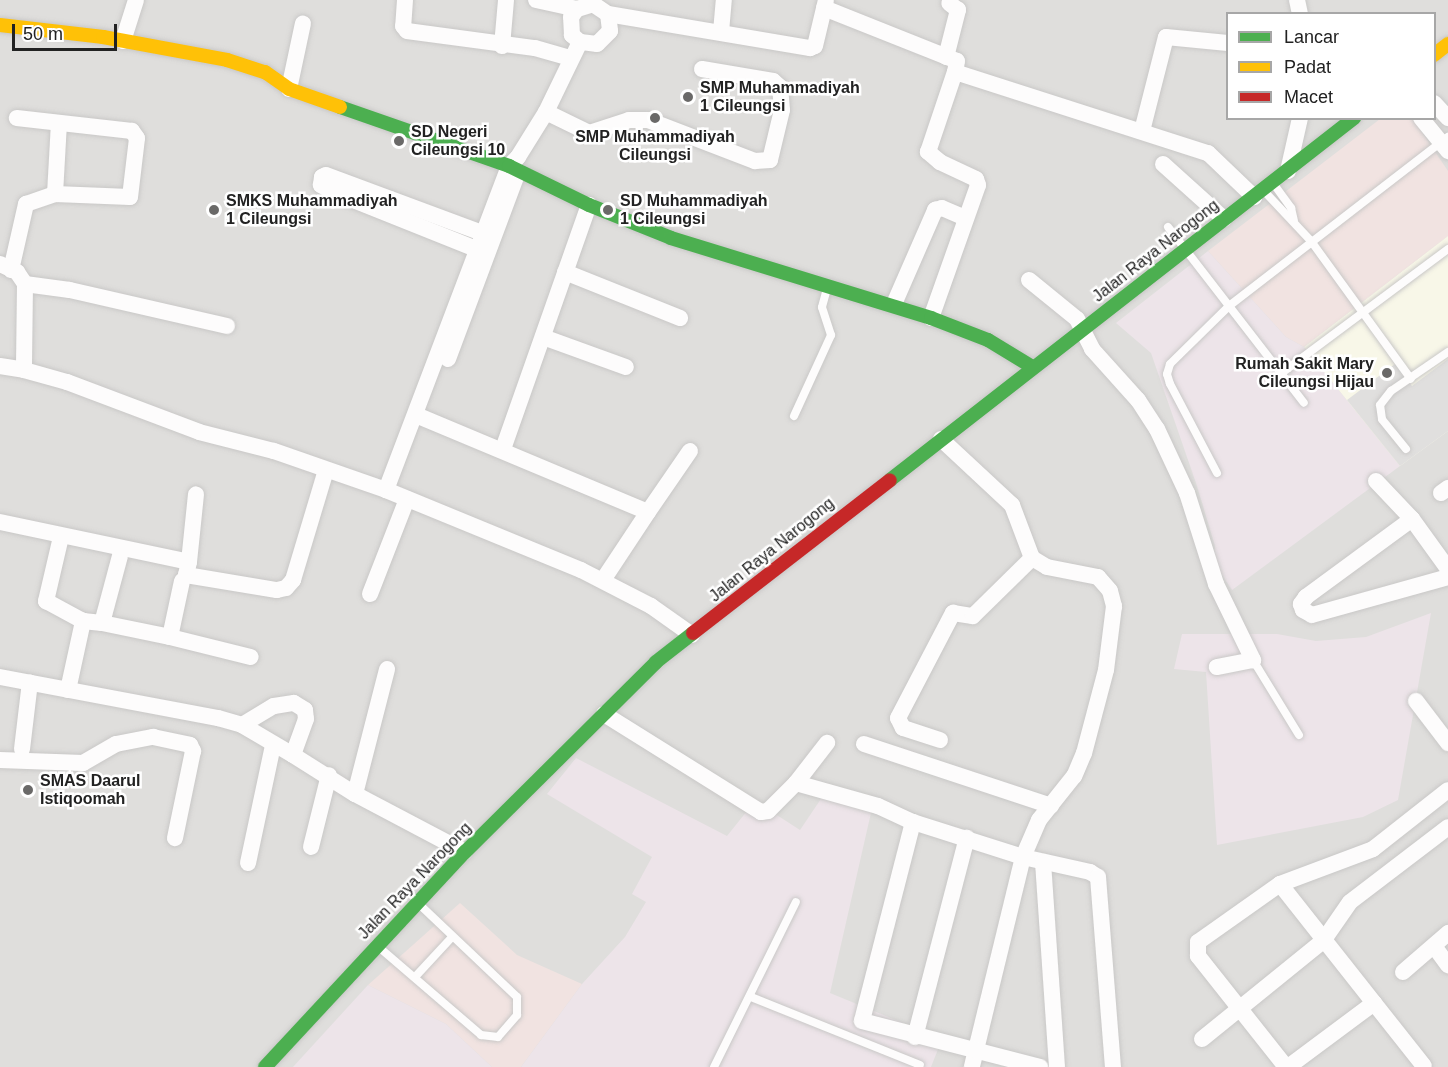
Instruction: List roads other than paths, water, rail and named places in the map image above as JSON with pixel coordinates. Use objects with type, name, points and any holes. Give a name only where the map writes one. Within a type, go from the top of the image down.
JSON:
[{"type":"main road","points":[[0,25],[43,28],[123,41],[227,60],[265,72],[289,89],[515,165],[589,205],[692,246],[894,304],[988,340],[1031,366]]},
{"type":"main road","points":[[1436,53],[1448,44]]},
{"type":"main road","name":"Jalan Raya Narogong","points":[[268,1066],[465,852],[656,662],[1031,366],[1351,120]]},
{"type":"street","points":[[123,41],[136,0]]},
{"type":"street","points":[[405,0],[403,26],[407,31],[502,46],[535,48],[570,58]]},
{"type":"street","points":[[502,46],[506,0]]},
{"type":"street","points":[[536,0],[577,9],[593,4],[722,32],[814,47],[825,4],[958,62],[928,151],[940,162],[976,179],[978,185],[931,318]]},
{"type":"street","points":[[722,32],[724,0]]},
{"type":"street","points":[[946,57],[958,10],[949,3]]},
{"type":"street","points":[[577,9],[569,26],[580,42],[588,45],[605,39],[610,31],[605,7]]},
{"type":"street","points":[[289,89],[303,22]]},
{"type":"street","points":[[1142,131],[1166,37],[1226,43]]},
{"type":"street","points":[[370,594],[421,417],[484,243],[515,165],[546,112],[570,58],[580,42]]},
{"type":"street","points":[[546,112],[589,132],[629,120],[648,120],[755,161],[770,160],[782,110],[780,87],[773,81],[702,69]]},
{"type":"street","points":[[955,72],[1142,131],[1216,157],[1263,190]]},
{"type":"street","points":[[1436,105],[1448,118]]},
{"type":"street","points":[[17,118],[132,131],[137,138],[130,196],[55,194],[31,201],[23,208],[6,267],[25,284],[70,290],[227,326]]},
{"type":"street","points":[[1287,171],[1300,120]]},
{"type":"street","points":[[1423,120],[1446,144]]},
{"type":"street","points":[[55,194],[59,123]]},
{"type":"street","points":[[1163,164],[1224,219]]},
{"type":"street","points":[[326,175],[484,243],[331,190],[321,185],[322,177],[326,175]]},
{"type":"street","points":[[503,449],[589,205]]},
{"type":"street","points":[[894,304],[935,210],[942,208],[965,218]]},
{"type":"street","points":[[565,272],[680,318]]},
{"type":"street","points":[[1029,280],[1065,308],[1083,328],[1092,349],[1138,400],[1157,429],[1187,493],[1216,584],[1253,660],[1217,667]]},
{"type":"street","points":[[24,370],[25,284]]},
{"type":"street","points":[[543,337],[626,367]]},
{"type":"street","points":[[0,366],[67,382],[199,432],[274,451],[397,494],[603,580],[684,626],[692,635]]},
{"type":"street","points":[[421,417],[503,449],[648,512]]},
{"type":"street","points":[[940,440],[1012,505],[1032,558],[1047,567],[1098,577],[1110,591],[1114,606],[1107,670],[1084,753],[1074,776],[1039,820],[1023,857],[974,1059]]},
{"type":"street","points":[[603,580],[690,451]]},
{"type":"street","points":[[196,494],[186,575],[232,585],[286,588],[293,580],[326,470]]},
{"type":"street","points":[[1376,481],[1412,519],[1448,569]]},
{"type":"street","points":[[1412,519],[1306,597],[1301,604],[1303,610],[1312,615],[1448,577]]},
{"type":"street","points":[[0,522],[189,562]]},
{"type":"street","points":[[60,541],[46,601],[83,621],[170,637],[251,657]]},
{"type":"street","points":[[102,623],[120,556]]},
{"type":"street","points":[[940,740],[903,728],[898,718],[953,614],[973,616],[1032,558]]},
{"type":"street","points":[[170,637],[182,581]]},
{"type":"street","points":[[68,690],[83,621]]},
{"type":"street","points":[[356,794],[387,669]]},
{"type":"street","points":[[0,677],[242,725],[329,775],[356,794],[465,852]]},
{"type":"street","points":[[22,749],[30,682]]},
{"type":"street","points":[[1416,701],[1448,743]]},
{"type":"street","points":[[242,725],[274,706],[294,703],[305,710],[306,719],[292,755]]},
{"type":"street","points":[[604,714],[761,813],[768,811],[796,783],[827,743]]},
{"type":"street","points":[[0,760],[82,763],[116,744],[153,737],[193,747],[175,838]]},
{"type":"street","points":[[248,863],[273,744]]},
{"type":"street","points":[[864,744],[1051,806]]},
{"type":"street","points":[[311,847],[329,775]]},
{"type":"street","points":[[796,783],[878,806],[913,822],[1023,857],[1090,872],[1101,886],[1113,1067]]},
{"type":"street","points":[[1374,1003],[1287,1067],[1198,956],[1196,945],[1280,884],[1373,849],[1448,790]]},
{"type":"street","points":[[913,822],[862,1021],[915,1037],[974,1059],[1040,1067]]},
{"type":"street","points":[[1202,1039],[1323,941],[1350,902],[1448,827]]},
{"type":"street","points":[[915,1037],[967,838]]},
{"type":"street","points":[[1043,862],[1057,1067]]},
{"type":"street","points":[[1280,884],[1424,1066]]},
{"type":"street","points":[[1403,972],[1448,933]]},
{"type":"street","points":[[1434,946],[1448,965]]},
{"type":"lane","points":[[1217,473],[1167,374],[1170,364],[1229,306],[1311,241],[1446,144]]},
{"type":"lane","points":[[1263,190],[1311,241],[1411,379]]},
{"type":"lane","points":[[1168,227],[1279,375],[1304,403]]},
{"type":"lane","points":[[1279,375],[1448,249]]},
{"type":"lane","points":[[794,416],[831,335],[822,307],[828,284]]},
{"type":"lane","points":[[1406,449],[1379,410],[1391,391],[1448,352]]},
{"type":"lane","points":[[1253,660],[1299,735]]},
{"type":"lane","points":[[377,945],[482,1035],[498,1037],[517,1015],[520,1003],[417,902]]},
{"type":"lane","points":[[714,1067],[751,997],[796,902]]},
{"type":"lane","points":[[415,977],[452,937]]},
{"type":"lane","points":[[751,997],[920,1065]]},
{"type":"place","name":"SMP Muhammadiyah 1 Cileungsi","points":[[688,97]]},
{"type":"place","name":"SMP Muhammadiyah Cileungsi","points":[[655,118]]},
{"type":"place","name":"SD Negeri Cileungsi 10","points":[[399,141]]},
{"type":"place","name":"SMKS Muhammadiyah 1 Cileungsi","points":[[214,210]]},
{"type":"place","name":"SD Muhammadiyah 1 Cileungsi","points":[[608,210]]},
{"type":"place","name":"Rumah Sakit Mary Cileungsi Hijau","points":[[1387,373]]},
{"type":"place","name":"SMAS Daarul Istiqoomah","points":[[28,790]]}]
